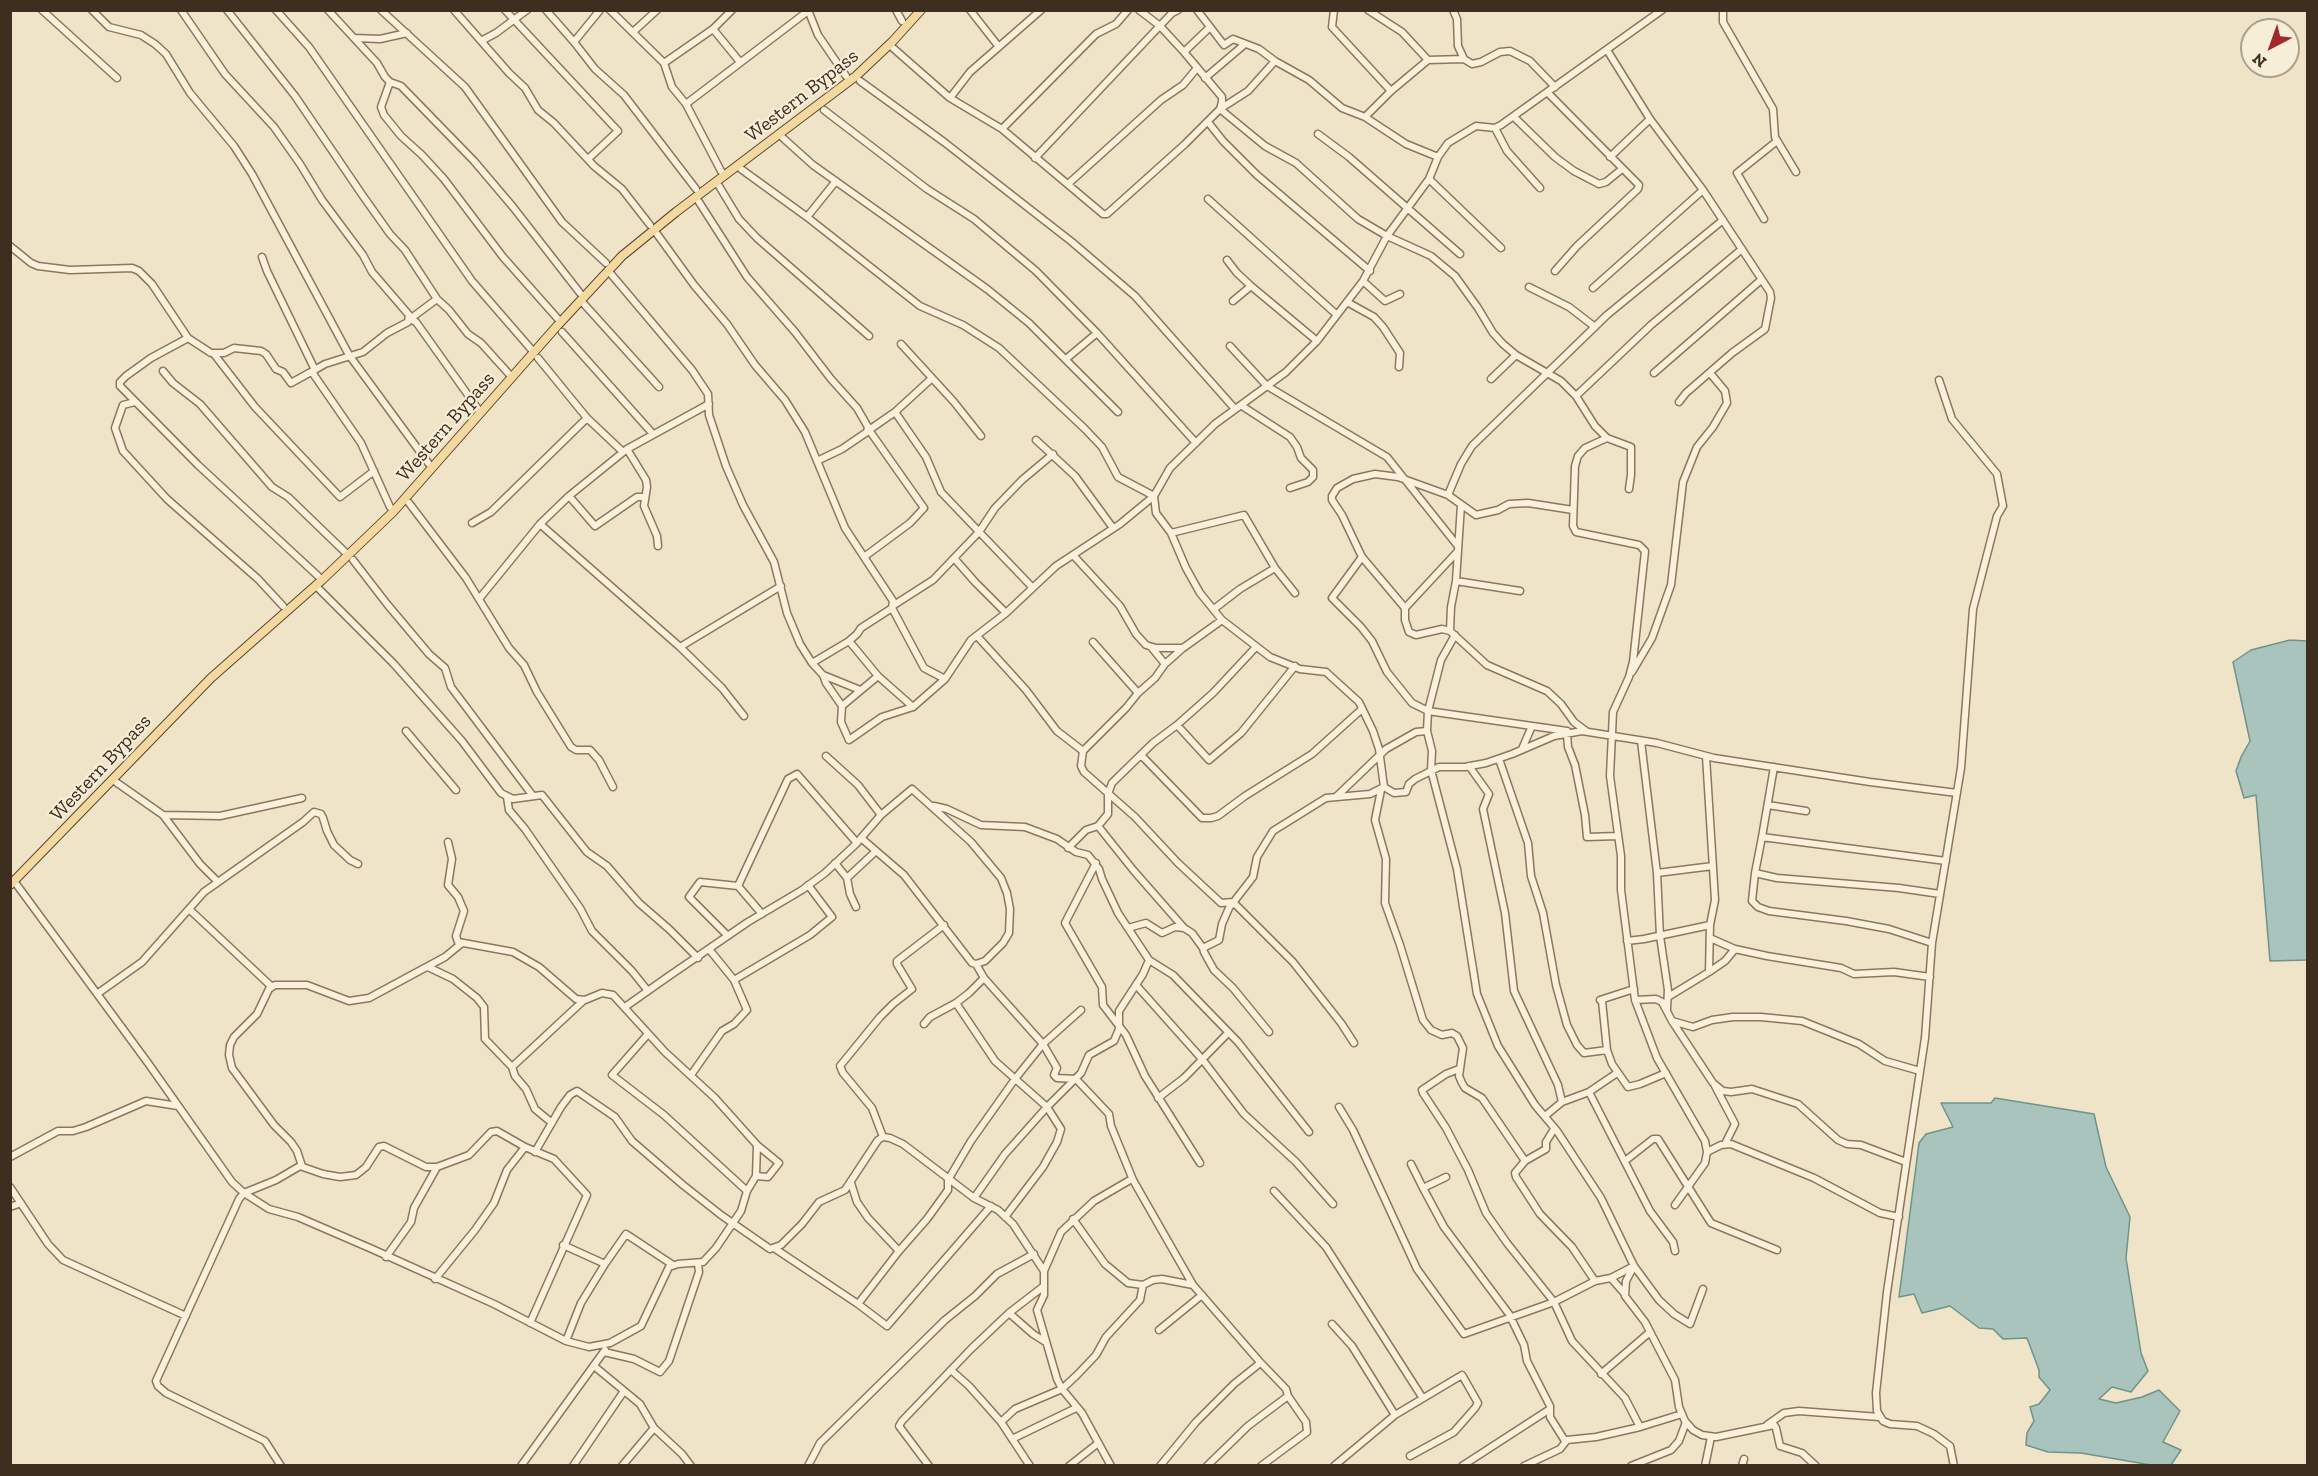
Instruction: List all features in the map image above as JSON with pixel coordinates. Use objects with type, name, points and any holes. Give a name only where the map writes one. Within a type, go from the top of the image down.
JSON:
[{"type":"main road","name":"Western Bypass","points":[[12,883],[211,678],[393,512],[622,256],[676,212],[856,76],[921,10]]},
{"type":"street","points":[[42,10],[117,78]]},
{"type":"street","points":[[92,10],[110,27],[141,35],[166,54],[190,93],[234,146],[252,174],[349,355],[429,464]]},
{"type":"street","points":[[181,10],[225,74],[274,127],[322,200],[363,255],[372,272],[410,319],[416,322],[478,409]]},
{"type":"street","points":[[227,10],[295,96],[390,234],[405,250],[437,299],[468,334],[481,343],[509,374]]},
{"type":"street","points":[[276,10],[309,47],[472,281],[531,349]]},
{"type":"street","points":[[328,10],[377,63],[385,77],[390,82],[401,86],[460,145],[513,207],[580,294]]},
{"type":"street","points":[[381,10],[465,87],[556,215],[606,263]]},
{"type":"street","points":[[454,10],[525,88],[538,110],[622,189],[650,225]]},
{"type":"street","points":[[505,10],[618,131],[588,159]]},
{"type":"street","points":[[481,41],[527,10]]},
{"type":"street","points":[[546,10],[595,69],[624,95],[696,189]]},
{"type":"street","points":[[574,42],[600,10]]},
{"type":"street","points":[[610,10],[664,63],[672,87],[686,104],[721,171]]},
{"type":"street","points":[[633,32],[657,10]]},
{"type":"street","points":[[664,63],[713,29],[732,10]]},
{"type":"street","points":[[896,10],[902,21]]},
{"type":"street","points":[[970,10],[999,47]]},
{"type":"street","points":[[950,98],[970,72],[1041,10]]},
{"type":"street","points":[[1002,129],[1096,34],[1116,24],[1128,10]]},
{"type":"street","points":[[1139,10],[1160,26],[1206,78],[1221,97],[1220,109]]},
{"type":"street","points":[[1035,158],[1160,26],[1178,10]]},
{"type":"street","points":[[1197,10],[1224,45],[1233,39],[1259,49],[1309,80],[1342,108],[1365,117],[1406,144],[1438,157]]},
{"type":"street","points":[[1334,10],[1332,27],[1391,91]]},
{"type":"street","points":[[1368,10],[1402,32],[1428,60]]},
{"type":"street","points":[[1453,10],[1457,19],[1458,46],[1464,59],[1472,64],[1500,52],[1510,51],[1530,61],[1555,87]]},
{"type":"street","points":[[823,675],[825,683],[842,706],[841,722],[849,740],[882,717],[913,707],[945,679],[967,646],[977,636],[1006,613],[1032,587],[1154,496],[1170,468],[1215,424],[1286,372],[1317,341],[1370,271],[1387,236],[1429,179],[1438,157],[1448,143],[1469,129],[1480,126],[1494,128],[1514,117],[1662,10]]},
{"type":"street","points":[[1724,10],[1723,22],[1774,111],[1774,132],[1777,141],[1796,172]]},
{"type":"street","points":[[686,104],[808,11],[818,35],[846,76]]},
{"type":"street","points":[[1184,52],[1209,28]]},
{"type":"street","points":[[713,29],[740,62]]},
{"type":"street","points":[[354,38],[380,39],[407,33]]},
{"type":"street","points":[[1206,78],[1245,44]]},
{"type":"street","points":[[893,48],[950,98],[1002,129],[1103,214],[1107,214],[1220,109],[1248,91],[1275,61]]},
{"type":"street","points":[[1607,50],[1650,119],[1703,190],[1761,280],[1768,287],[1771,298],[1766,326],[1679,402]]},
{"type":"street","points":[[1365,117],[1391,91],[1428,60],[1464,59]]},
{"type":"street","points":[[1068,184],[1161,100],[1183,85],[1197,68]]},
{"type":"street","points":[[860,81],[944,142],[1072,242],[1135,296],[1234,409]]},
{"type":"street","points":[[390,82],[381,107],[384,115],[401,136],[444,179],[502,257],[558,320]]},
{"type":"street","points":[[1548,93],[1637,182],[1638,189],[1577,246],[1555,271]]},
{"type":"street","points":[[1220,109],[1265,146],[1296,163],[1358,219],[1387,236],[1431,256],[1455,276],[1493,333],[1516,355],[1549,373],[1576,396],[1607,438],[1630,447],[1632,468],[1629,489]]},
{"type":"street","points":[[824,110],[927,189],[974,219],[1036,271],[1196,443]]},
{"type":"street","points":[[1514,117],[1555,157],[1574,171],[1599,184],[1606,182],[1622,169]]},
{"type":"street","points":[[1610,157],[1650,119]]},
{"type":"street","points":[[1208,122],[1223,141],[1257,175],[1370,271]]},
{"type":"street","points":[[1494,128],[1507,151],[1540,188]]},
{"type":"street","points":[[1318,135],[1349,157],[1460,254]]},
{"type":"street","points":[[783,138],[813,165],[987,289],[1029,323],[1118,412]]},
{"type":"street","points":[[1764,219],[1737,172],[1777,141]]},
{"type":"street","points":[[741,169],[807,217],[920,306],[963,325],[999,348],[1102,447],[1118,477],[1154,496]]},
{"type":"street","points":[[1429,179],[1501,248]]},
{"type":"street","points":[[807,217],[836,181]]},
{"type":"street","points":[[718,186],[739,219],[757,238],[869,336]]},
{"type":"street","points":[[1593,288],[1703,190]]},
{"type":"street","points":[[1208,199],[1337,315]]},
{"type":"street","points":[[699,202],[747,277],[857,408],[869,430],[924,508],[910,523],[864,557]]},
{"type":"street","points":[[1448,495],[1461,464],[1472,446],[1595,327],[1723,220]]},
{"type":"street","points":[[657,234],[694,285],[727,324],[755,365],[785,400],[805,432],[845,528],[893,606],[924,668],[945,679]]},
{"type":"street","points":[[10,246],[38,266],[70,270],[132,268],[139,271],[152,284],[188,338],[214,354],[255,407],[340,497],[374,471]]},
{"type":"street","points":[[1576,396],[1651,325],[1742,249]]},
{"type":"street","points":[[262,257],[313,371],[361,443],[390,507]]},
{"type":"street","points":[[1227,260],[1251,286],[1317,341]]},
{"type":"street","points":[[611,274],[692,370],[708,394],[709,415],[726,466],[743,505],[774,562],[787,613],[800,644],[823,675],[860,690]]},
{"type":"street","points":[[1654,373],[1761,280]]},
{"type":"street","points":[[1363,281],[1385,301],[1400,294]]},
{"type":"street","points":[[1233,301],[1251,286]]},
{"type":"street","points":[[1529,287],[1569,307],[1595,327]]},
{"type":"street","points":[[214,354],[224,353],[234,348],[261,351],[291,383],[325,364],[363,352],[437,299]]},
{"type":"street","points":[[1347,302],[1372,316],[1383,327],[1400,353],[1399,367]]},
{"type":"street","points":[[584,304],[659,387]]},
{"type":"street","points":[[562,332],[653,434]]},
{"type":"street","points":[[1066,359],[1096,333]]},
{"type":"street","points":[[188,338],[152,358],[120,381],[120,386],[198,465],[318,576]]},
{"type":"street","points":[[901,344],[954,402],[981,436]]},
{"type":"street","points":[[1230,346],[1267,386],[1380,452],[1397,467],[1458,548]]},
{"type":"street","points":[[1491,379],[1516,355]]},
{"type":"street","points":[[538,358],[587,418],[625,450],[646,480],[644,506],[657,536],[658,546]]},
{"type":"street","points":[[163,371],[173,383],[200,404],[272,487],[288,497],[345,552]]},
{"type":"street","points":[[1675,1205],[1705,1163],[1707,1152],[1705,1141],[1651,1044],[1635,1000],[1610,776],[1610,736],[1616,701],[1652,638],[1671,585],[1683,482],[1697,447],[1713,427],[1727,403],[1725,391],[1710,373]]},
{"type":"street","points":[[817,461],[842,449],[895,412],[931,379]]},
{"type":"street","points":[[1939,380],[1952,419],[1997,474],[2003,506],[1996,518],[1973,609],[1964,737],[1932,943],[1920,1071],[1882,1329],[1876,1393],[1877,1411],[1886,1423],[1923,1428],[1943,1440],[1952,1450],[1954,1466]]},
{"type":"street","points":[[135,402],[123,405],[115,428],[123,451],[167,499],[258,579],[282,606]]},
{"type":"street","points":[[479,599],[540,524],[570,496],[625,450],[709,404]]},
{"type":"street","points":[[1242,406],[1290,437],[1301,458],[1313,471],[1313,477],[1308,482],[1290,488]]},
{"type":"street","points":[[895,412],[926,457],[940,492],[1032,587]]},
{"type":"street","points":[[472,523],[491,512],[587,418]]},
{"type":"street","points":[[1607,438],[1585,448],[1578,456],[1575,466],[1573,526],[1576,532],[1639,545],[1645,551],[1638,621],[1629,677]]},
{"type":"street","points":[[1036,440],[1075,476],[1113,528]]},
{"type":"street","points":[[812,663],[849,641],[861,628],[933,580],[979,532],[983,522],[995,508],[1022,480],[1053,454]]},
{"type":"street","points":[[1573,510],[1527,503],[1509,504],[1498,510],[1476,515],[1448,495],[1394,476],[1367,474],[1340,486],[1332,496],[1362,557],[1405,608],[1406,629],[1409,632],[1416,635],[1442,629],[1452,633],[1487,664],[1547,691],[1574,722],[1586,731]]},
{"type":"street","points":[[570,496],[595,526],[637,497],[645,497]]},
{"type":"street","points":[[1154,496],[1156,513],[1171,533],[1200,593],[1222,620],[1270,657],[1295,666],[1326,672],[1351,694],[1362,709],[1373,731],[1380,754],[1383,788],[1375,820],[1386,859],[1385,903],[1423,1020],[1431,1030],[1442,1035],[1452,1033],[1457,1036],[1463,1048],[1459,1069],[1462,1083],[1482,1098],[1525,1161]]},
{"type":"street","points":[[408,503],[466,578],[509,648],[524,665],[537,692],[571,747],[576,750],[590,750],[599,760],[614,787]]},
{"type":"street","points":[[1461,505],[1456,581],[1451,607],[1452,633],[1441,660],[1428,711],[1427,731],[1432,751],[1431,770],[1457,869],[1477,994],[1498,1046],[1535,1105],[1601,1198],[1634,1266],[1659,1300],[1674,1314],[1690,1324],[1703,1289]]},
{"type":"street","points":[[1171,533],[1244,515],[1275,568],[1295,593]]},
{"type":"street","points":[[540,524],[680,647],[722,688],[744,716]]},
{"type":"street","points":[[1405,608],[1458,548]]},
{"type":"street","points":[[1073,555],[1120,606],[1136,634],[1146,645],[1183,648]]},
{"type":"street","points":[[1362,557],[1332,598],[1372,641],[1387,672],[1412,703],[1428,711],[1570,733]]},
{"type":"street","points":[[954,558],[1006,613]]},
{"type":"street","points":[[352,560],[429,654],[445,668],[451,687],[533,796]]},
{"type":"street","points":[[1214,609],[1240,589],[1275,568]]},
{"type":"street","points":[[1456,581],[1520,591]]},
{"type":"street","points":[[680,647],[781,586]]},
{"type":"street","points":[[319,589],[393,663],[462,741],[501,793],[513,800],[542,795],[587,852],[607,866],[639,903],[663,922],[698,958]]},
{"type":"street","points":[[1222,620],[1165,664],[1155,678],[1083,751],[1081,766],[1084,772],[1135,817],[1178,863],[1221,903],[1233,902],[1293,962],[1354,1043]]},
{"type":"street","points":[[977,636],[1026,690],[1057,731],[1083,751]]},
{"type":"street","points":[[849,641],[878,676],[913,707]]},
{"type":"street","points":[[1093,642],[1138,693]]},
{"type":"street","points":[[1068,848],[1086,830],[1098,826],[1108,814],[1108,794],[1112,783],[1153,743],[1213,693],[1256,646]]},
{"type":"street","points":[[1152,647],[1165,664]]},
{"type":"street","points":[[1177,725],[1209,760],[1241,733],[1295,666]]},
{"type":"street","points":[[842,706],[878,676]]},
{"type":"street","points":[[1141,755],[1202,818],[1211,818],[1218,816],[1245,796],[1312,754],[1362,709]]},
{"type":"street","points":[[1522,749],[1532,726]]},
{"type":"street","points":[[406,731],[456,790]]},
{"type":"street","points":[[1336,796],[1386,749],[1416,732],[1427,731]]},
{"type":"street","points":[[1203,948],[1219,940],[1222,924],[1233,902],[1252,877],[1257,857],[1273,831],[1320,801],[1336,796],[1370,794],[1383,788],[1394,793],[1406,792],[1409,784],[1431,770],[1439,767],[1469,766],[1499,759],[1554,736],[1586,731],[1706,756],[1870,782],[1957,793]]},
{"type":"street","points":[[1570,733],[1568,747],[1575,765],[1587,837],[1618,836]]},
{"type":"street","points":[[1641,741],[1657,873],[1660,936],[1668,997],[1667,1010]]},
{"type":"street","points":[[826,756],[858,785],[881,816]]},
{"type":"street","points":[[1706,756],[1714,900],[1710,925],[1709,972]]},
{"type":"street","points":[[1499,759],[1528,843],[1531,876],[1543,913],[1556,985],[1567,1024],[1577,1045],[1584,1053],[1607,1050]]},
{"type":"street","points":[[1469,766],[1489,794],[1483,808],[1505,913],[1514,991],[1558,1084],[1562,1102]]},
{"type":"street","points":[[1774,767],[1752,902],[1769,911],[1889,929],[1932,943]]},
{"type":"street","points":[[738,885],[788,779],[797,774],[859,841],[876,851],[904,875],[969,960],[976,964],[984,978],[1043,1044],[1057,1068],[1054,1075],[1057,1078],[1076,1079],[1109,1114],[1111,1126],[1133,1180],[1193,1285],[1260,1362],[1287,1389],[1288,1396],[1306,1422],[1307,1432],[1261,1466]]},
{"type":"street","points":[[113,780],[163,815],[200,864],[217,881]]},
{"type":"street","points":[[625,1007],[728,936],[808,885],[835,864],[881,816],[912,789],[972,842],[1001,878],[1007,893],[1010,909],[1008,933],[995,952],[985,961],[976,964]]},
{"type":"street","points":[[507,797],[509,810],[525,829],[580,908],[592,931],[632,971],[648,991]]},
{"type":"street","points":[[163,815],[220,816],[302,798]]},
{"type":"street","points":[[1768,805],[1806,811]]},
{"type":"street","points":[[933,806],[947,809],[981,825],[1025,827],[1057,839],[1068,848],[1088,855],[1096,864],[1118,913],[1149,960],[1173,975],[1228,1033],[1268,1078],[1309,1132]]},
{"type":"street","points":[[97,994],[142,962],[217,881],[315,812],[321,814],[334,845],[350,860],[358,864]]},
{"type":"street","points":[[1098,826],[1134,871],[1191,933],[1203,948],[1214,970],[1233,988],[1269,1032]]},
{"type":"street","points":[[1762,837],[1946,861]]},
{"type":"street","points":[[448,842],[452,860],[448,885],[462,904],[463,917],[456,936],[458,942],[513,951],[539,968],[569,995],[585,1000]]},
{"type":"street","points":[[847,878],[876,851]]},
{"type":"street","points":[[835,864],[847,878],[850,894],[856,907]]},
{"type":"street","points":[[1096,864],[1065,923],[1102,987],[1103,1005],[1119,1025],[1158,1098],[1200,1163]]},
{"type":"street","points":[[1657,873],[1713,866]]},
{"type":"street","points":[[1755,873],[1777,878],[1899,888],[1940,894]]},
{"type":"street","points":[[728,936],[689,897],[700,882],[738,885],[762,914]]},
{"type":"street","points":[[12,883],[97,994],[232,1182],[244,1193],[269,1209],[298,1217],[494,1304],[566,1341],[589,1347],[610,1343],[641,1326],[669,1267],[698,1264],[707,1259],[745,1203],[747,1191],[756,1176],[757,1144]]},
{"type":"street","points":[[734,980],[810,934],[832,917],[808,885]]},
{"type":"street","points":[[189,909],[272,987],[307,985],[341,999],[353,1001],[369,998],[428,967],[462,943]]},
{"type":"street","points":[[1128,928],[1146,922],[1162,933],[1175,927],[1184,928]]},
{"type":"street","points":[[944,925],[897,961],[912,989],[880,1017],[844,1058],[840,1066],[872,1108],[883,1137],[903,1144],[948,1180],[1014,1224],[1044,1271]]},
{"type":"street","points":[[1627,941],[1710,925]]},
{"type":"street","points":[[1710,938],[1735,949],[1841,968],[1854,974],[1887,972],[1930,977]]},
{"type":"street","points":[[691,1075],[722,1031],[734,1024],[747,1010],[734,980],[709,949]]},
{"type":"street","points":[[1668,997],[1725,961],[1735,949]]},
{"type":"street","points":[[974,1198],[1005,1154],[1081,1073],[1089,1054],[1114,1041],[1119,1025],[1119,1011],[1149,960]]},
{"type":"street","points":[[428,967],[453,979],[477,998],[484,1007],[485,1039],[512,1067],[535,1109],[552,1123]]},
{"type":"street","points":[[924,1024],[930,1017],[956,1003],[982,980]]},
{"type":"street","points":[[1136,985],[1202,1059],[1244,1114],[1296,1162],[1333,1204]]},
{"type":"street","points":[[272,987],[257,1014],[234,1037],[230,1045],[230,1063],[274,1125],[291,1142],[302,1166]]},
{"type":"street","points":[[1634,989],[1600,1000],[1602,1001],[1607,1050],[1617,1073],[1628,1087],[1666,1073]]},
{"type":"street","points":[[512,1067],[585,1000],[602,993],[613,995],[648,1034],[715,1098],[757,1144],[779,1163],[768,1177],[756,1176]]},
{"type":"street","points":[[1635,1000],[1656,999],[1662,1002],[1713,1083],[1735,1124],[1725,1144]]},
{"type":"street","points":[[956,1003],[995,1061],[1047,1107],[1061,1129],[1057,1142],[1043,1167],[1005,1217]]},
{"type":"street","points":[[858,1304],[899,1251],[927,1220],[948,1190],[948,1180],[971,1141],[1015,1079],[1043,1044],[1081,1010]]},
{"type":"street","points":[[1672,1021],[1693,1027],[1712,1020],[1733,1017],[1802,1021],[1859,1044],[1885,1061],[1920,1071]]},
{"type":"street","points":[[1158,1098],[1184,1078],[1228,1033]]},
{"type":"street","points":[[648,1034],[612,1076],[664,1116],[747,1191]]},
{"type":"street","points":[[1459,1069],[1446,1074],[1420,1093],[1446,1128],[1468,1170],[1486,1213],[1554,1302],[1572,1341],[1625,1398],[1640,1427]]},
{"type":"street","points":[[1545,1116],[1562,1102],[1589,1092],[1617,1073]]},
{"type":"street","points":[[1713,1083],[1726,1092],[1752,1089],[1798,1104],[1838,1140],[1847,1144],[1861,1145],[1906,1162]]},
{"type":"street","points":[[536,1152],[573,1091],[585,1094],[615,1117],[632,1141],[683,1185],[767,1248],[774,1248],[781,1245],[802,1224],[819,1202],[824,1198],[840,1194],[851,1183],[873,1147],[883,1137]]},
{"type":"street","points":[[1589,1092],[1650,1211],[1673,1242],[1675,1251]]},
{"type":"street","points":[[10,1157],[58,1131],[73,1131],[86,1127],[146,1101],[178,1106]]},
{"type":"street","points":[[1339,1107],[1353,1130],[1417,1269],[1464,1334],[1554,1302],[1595,1281],[1611,1278],[1634,1266]]},
{"type":"street","points":[[1353,1130],[1361,1126]]},
{"type":"street","points":[[1554,1129],[1546,1142],[1546,1149],[1525,1161],[1515,1173],[1516,1177],[1540,1214],[1572,1247],[1595,1281]]},
{"type":"street","points":[[281,1466],[265,1441],[166,1393],[156,1381],[244,1193],[302,1166],[323,1174],[340,1177],[356,1175],[384,1146],[426,1167],[437,1167],[469,1155],[494,1131],[525,1148],[554,1159],[587,1196],[563,1245],[530,1323]]},
{"type":"street","points":[[1625,1161],[1653,1138],[1658,1138],[1711,1223],[1777,1250]]},
{"type":"street","points":[[1707,1152],[1725,1144],[1737,1146],[1814,1178],[1880,1213],[1899,1218]]},
{"type":"street","points":[[435,1279],[494,1203],[507,1170],[525,1148]]},
{"type":"street","points":[[1412,1164],[1444,1227],[1511,1318],[1524,1345],[1527,1361],[1550,1409],[1550,1417],[1565,1441]]},
{"type":"street","points":[[386,1257],[411,1222],[414,1208],[437,1167]]},
{"type":"street","points":[[1423,1188],[1446,1177]]},
{"type":"street","points":[[1111,1466],[1082,1413],[1062,1389],[1037,1316],[1038,1306],[1044,1295],[1044,1271],[1061,1232],[1094,1201],[1133,1180]]},
{"type":"street","points":[[851,1183],[862,1210],[899,1251]]},
{"type":"street","points":[[10,1187],[48,1244],[63,1260],[186,1316]]},
{"type":"street","points":[[1274,1191],[1326,1247],[1422,1397]]},
{"type":"street","points":[[10,1207],[21,1203]]},
{"type":"street","points":[[774,1248],[888,1325],[990,1206]]},
{"type":"street","points":[[1073,1220],[1106,1264],[1128,1283],[1143,1286],[1153,1280],[1162,1279],[1193,1285]]},
{"type":"street","points":[[566,1341],[581,1303],[626,1234],[673,1265]]},
{"type":"street","points":[[563,1245],[605,1264]]},
{"type":"street","points":[[808,1466],[820,1443],[945,1320],[975,1296],[997,1274],[1034,1254]]},
{"type":"street","points":[[604,1352],[634,1359],[660,1372],[669,1361],[699,1272],[698,1264]]},
{"type":"street","points":[[1624,1293],[1626,1281],[1634,1266]]},
{"type":"street","points":[[1611,1278],[1650,1332],[1675,1380],[1682,1414],[1693,1430],[1711,1437],[1721,1437],[1774,1425],[1780,1446],[1802,1454],[1816,1466]]},
{"type":"street","points":[[929,1466],[899,1426],[951,1370],[1009,1313],[1044,1286]]},
{"type":"street","points":[[1001,1422],[1015,1409],[1062,1389],[1096,1355],[1106,1336],[1140,1300],[1143,1286]]},
{"type":"street","points":[[1159,1330],[1202,1295]]},
{"type":"street","points":[[1009,1313],[1033,1334],[1045,1341]]},
{"type":"street","points":[[1332,1324],[1352,1346],[1395,1415]]},
{"type":"street","points":[[1601,1374],[1650,1332]]},
{"type":"street","points":[[521,1466],[610,1343]]},
{"type":"street","points":[[1160,1466],[1196,1422],[1260,1362]]},
{"type":"street","points":[[594,1366],[640,1404],[654,1428],[682,1454],[691,1466]]},
{"type":"street","points":[[951,1370],[969,1386],[1001,1422],[1030,1466]]},
{"type":"street","points":[[1334,1466],[1395,1415],[1462,1375],[1478,1403],[1454,1432],[1410,1456]]},
{"type":"street","points":[[573,1466],[624,1391]]},
{"type":"street","points":[[1207,1466],[1248,1426],[1288,1396]]},
{"type":"street","points":[[1012,1439],[1076,1408]]},
{"type":"street","points":[[1462,1466],[1550,1409]]},
{"type":"street","points":[[1767,1425],[1784,1413],[1799,1411],[1880,1417]]},
{"type":"street","points":[[1524,1466],[1560,1449],[1565,1441],[1640,1427],[1682,1414]]},
{"type":"street","points":[[1631,1466],[1671,1450],[1679,1441],[1686,1422]]},
{"type":"street","points":[[622,1466],[654,1428]]},
{"type":"street","points":[[1705,1466],[1711,1437]]},
{"type":"street","points":[[1069,1466],[1097,1444]]},
{"type":"water","points":[[2290,640],[2307,641],[2307,960],[2270,961],[2256,795],[2244,798],[2236,771],[2250,741],[2233,662],[2251,650]]},
{"type":"water","points":[[1995,1098],[2094,1114],[2106,1167],[2130,1217],[2126,1258],[2141,1353],[2148,1371],[2131,1392],[2112,1387],[2099,1399],[2116,1403],[2159,1390],[2180,1411],[2163,1442],[2181,1450],[2171,1465],[2151,1465],[2081,1453],[2048,1452],[2026,1445],[2027,1433],[2034,1421],[2030,1407],[2039,1404],[2050,1390],[2039,1377],[2039,1370],[2027,1338],[2003,1339],[1993,1329],[1979,1328],[1950,1306],[1922,1313],[1914,1294],[1899,1297],[1919,1143],[1926,1134],[1953,1127],[1941,1103],[1991,1103]]}]
